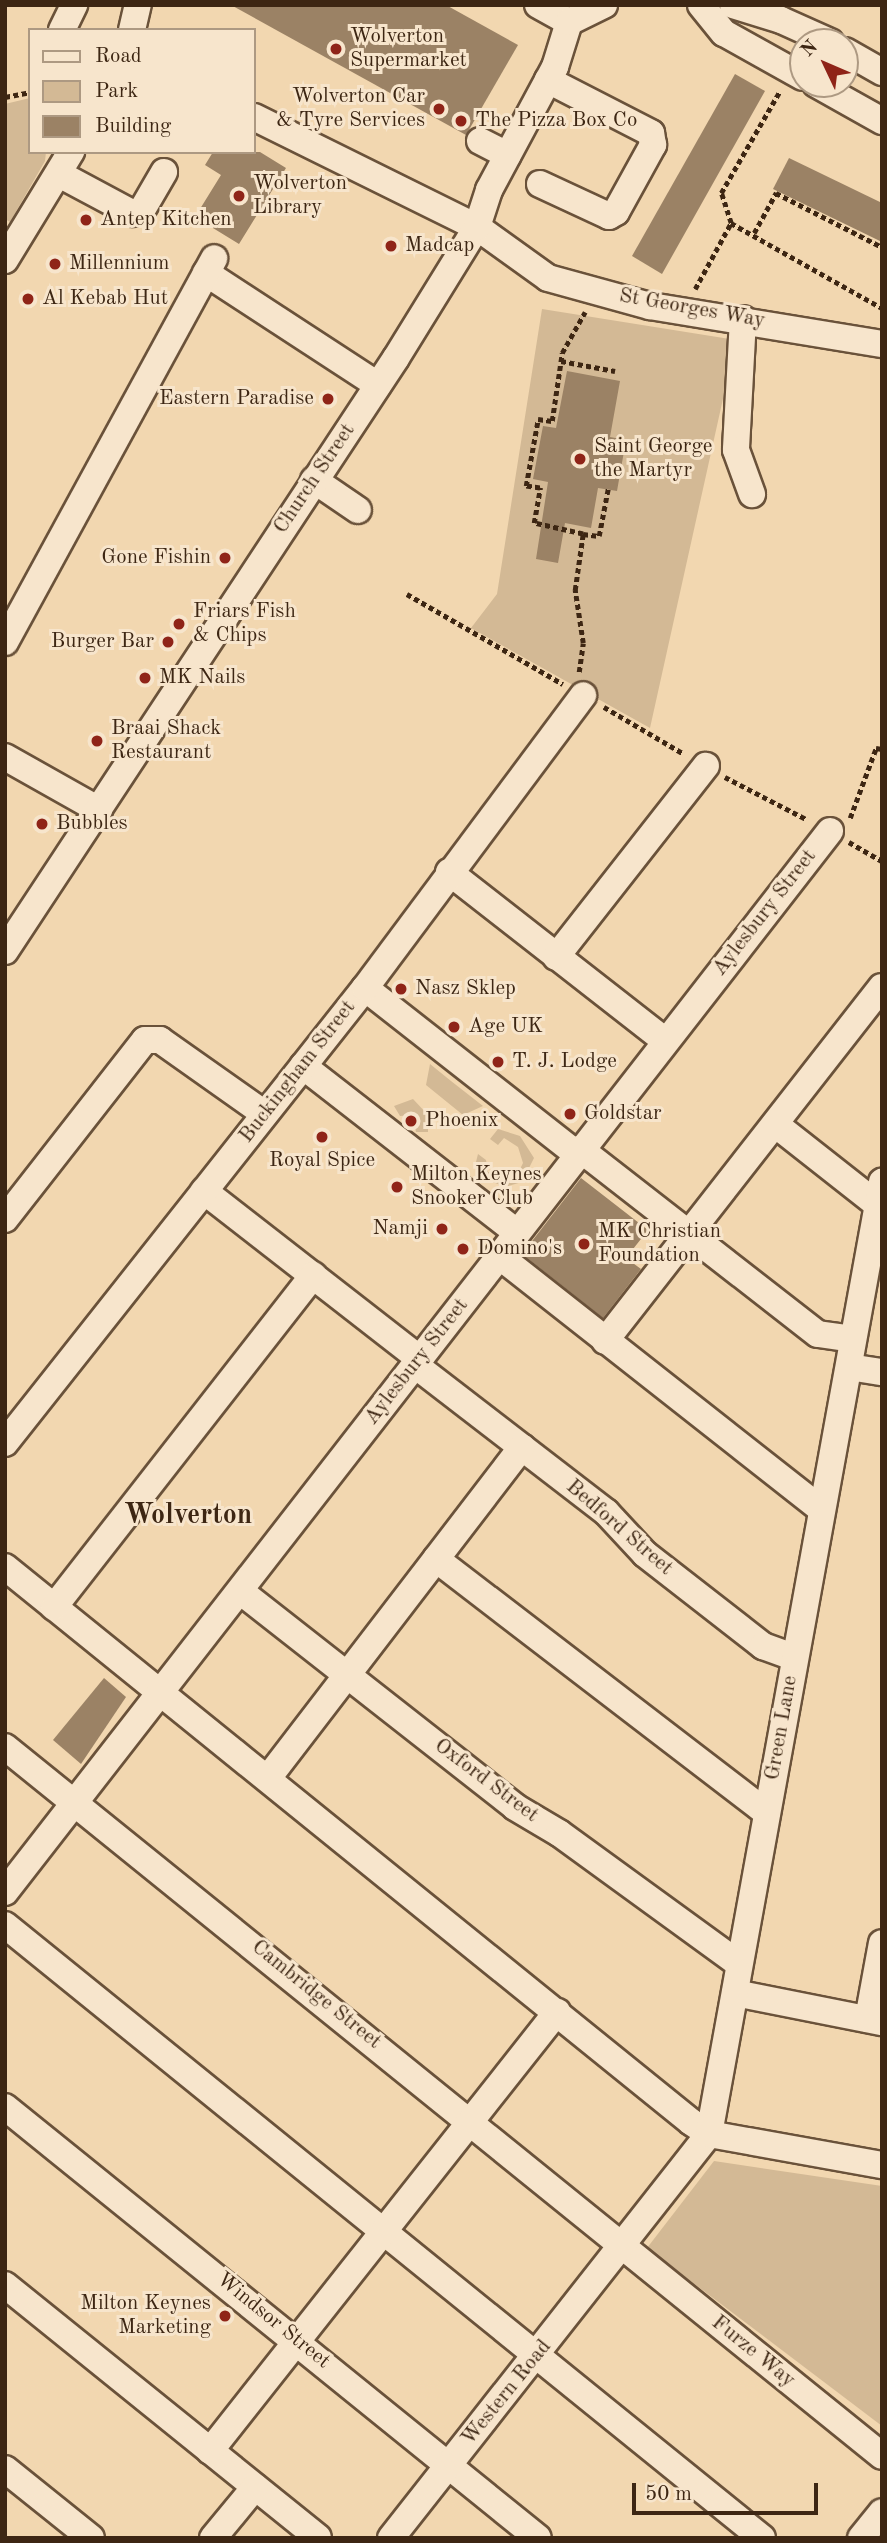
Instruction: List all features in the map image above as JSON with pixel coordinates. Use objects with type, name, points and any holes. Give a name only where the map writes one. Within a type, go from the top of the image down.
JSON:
[{"type":"street","points":[[63,28],[74,5]]},
{"type":"street","points":[[132,28],[138,5]]},
{"type":"street","points":[[538,5],[569,23],[604,5]]},
{"type":"street","points":[[701,5],[724,33],[789,70]]},
{"type":"street","points":[[733,5],[799,28]]},
{"type":"street","name":"Church Street","points":[[5,951],[378,386],[477,227],[508,155],[548,80],[569,23]]},
{"type":"street","points":[[859,59],[882,72]]},
{"type":"street","points":[[540,184],[609,216],[616,212],[653,145],[650,133],[548,80]]},
{"type":"street","points":[[841,98],[882,121]]},
{"type":"street","name":"St Georges Way","points":[[256,118],[477,227],[548,278],[682,312],[882,344]]},
{"type":"street","points":[[481,141],[508,155]]},
{"type":"street","points":[[5,260],[65,163],[132,213],[142,210],[163,172]]},
{"type":"street","points":[[5,642],[210,265],[378,386]]},
{"type":"street","points":[[743,320],[736,450],[752,494]]},
{"type":"street","points":[[314,480],[358,510]]},
{"type":"street","name":"Buckingham Street","points":[[5,1443],[365,988],[579,693]]},
{"type":"street","points":[[5,757],[99,810]]},
{"type":"street","points":[[556,957],[706,766]]},
{"type":"street","name":"Aylesbury Street","points":[[5,1892],[418,1362],[664,1040],[836,835]]},
{"type":"street","points":[[449,872],[664,1040]]},
{"type":"street","points":[[605,1341],[882,987]]},
{"type":"street","points":[[365,988],[818,1334],[853,1339]]},
{"type":"street","points":[[5,1219],[145,1040],[160,1040],[265,1114]]},
{"type":"street","points":[[303,1066],[516,1233]]},
{"type":"street","points":[[775,1124],[880,1193]]},
{"type":"street","name":"Bedford Street","points":[[204,1191],[313,1275],[522,1447],[606,1512],[645,1553],[764,1646],[794,1657]]},
{"type":"street","name":"Green Lane","points":[[623,2247],[709,2134],[880,1193]]},
{"type":"street","points":[[498,1255],[822,1510]]},
{"type":"street","points":[[54,1607],[313,1275]]},
{"type":"street","points":[[849,1367],[882,1372]]},
{"type":"street","points":[[268,1778],[522,1447]]},
{"type":"street","points":[[436,1559],[767,1813]]},
{"type":"street","points":[[5,1567],[709,2134],[882,2165]]},
{"type":"street","name":"Oxford Street","points":[[240,1591],[515,1807],[559,1833],[738,1963]]},
{"type":"street","name":"Cambridge Street","points":[[5,1747],[623,2247]]},
{"type":"street","points":[[5,1925],[762,2538]]},
{"type":"street","points":[[735,1993],[875,2021],[882,1943]]},
{"type":"street","points":[[210,2451],[557,2012]]},
{"type":"street","name":"Windsor Street","points":[[5,2107],[298,2340],[538,2538]]},
{"type":"street","name":"Western Road","points":[[391,2538],[623,2247]]},
{"type":"street","name":"Furze Way","points":[[623,2247],[882,2456]]},
{"type":"street","points":[[5,2285],[318,2538]]},
{"type":"street","points":[[5,2469],[91,2538]]},
{"type":"street","points":[[213,2538],[255,2487]]},
{"type":"path","points":[[789,87],[721,194],[732,223],[754,233],[882,308]]},
{"type":"path","points":[[5,97],[28,92]]},
{"type":"path","points":[[754,233],[776,192],[882,247]]},
{"type":"path","points":[[682,312],[732,223]]},
{"type":"path","points":[[596,290],[561,361],[552,421],[538,419],[526,486],[540,488],[534,523],[599,536],[608,489]]},
{"type":"path","points":[[561,361],[615,371]]},
{"type":"path","points":[[579,693],[583,643],[575,590],[583,534]]},
{"type":"path","points":[[407,594],[706,766],[882,861]]},
{"type":"path","points":[[836,835],[876,748],[882,749]]},
{"type":"green space","points":[[28,98],[28,154],[46,154],[45,161],[10,222],[5,219],[5,104]]},
{"type":"green space","points":[[542,309],[736,340],[650,728],[471,628],[497,594]]},
{"type":"green space","points":[[430,1064],[483,1106],[463,1115],[426,1085]]},
{"type":"green space","points":[[413,1099],[428,1115],[428,1132],[416,1132],[413,1115],[400,1116],[394,1106]]},
{"type":"green space","points":[[498,1129],[520,1136],[534,1158],[522,1182],[505,1187],[483,1178],[476,1162],[478,1154],[486,1160],[488,1172],[503,1177],[520,1169],[523,1163],[518,1147],[504,1138],[498,1145],[490,1139]]},
{"type":"green space","points":[[714,2161],[882,2186],[882,2426],[647,2248]]},
{"type":"building","points":[[231,5],[446,5],[518,45],[466,135]]},
{"type":"building","points":[[735,74],[765,91],[662,274],[632,256]]},
{"type":"building","name":"Wolverton Library","points":[[260,152],[286,168],[239,244],[195,217],[221,175],[205,165],[212,154]]},
{"type":"building","points":[[789,158],[882,203],[882,242],[773,189]]},
{"type":"building","name":"Saint George the Martyr","points":[[567,371],[620,381],[610,437],[626,440],[617,491],[598,488],[591,528],[565,523],[558,563],[536,559],[548,482],[533,479],[543,426],[556,428]]},
{"type":"building","name":"MK Christian Foundation","points":[[581,1178],[648,1230],[626,1258],[641,1269],[603,1318],[522,1254]]},
{"type":"building","points":[[104,1678],[126,1697],[81,1764],[53,1740]]},
{"type":"place","name":"Wolverton Supermarket","points":[[336,49]]},
{"type":"place","name":"Wolverton Car & Tyre Services","points":[[439,109]]},
{"type":"place","name":"The Pizza Box Co","points":[[461,121]]},
{"type":"place","name":"Wolverton Library","points":[[239,196]]},
{"type":"place","name":"Antep Kitchen","points":[[86,220]]},
{"type":"place","name":"Madcap","points":[[391,246]]},
{"type":"place","name":"Millennium","points":[[55,264]]},
{"type":"place","name":"Al Kebab Hut","points":[[28,299]]},
{"type":"place","name":"Eastern Paradise","points":[[328,399]]},
{"type":"place","name":"Saint George the Martyr","points":[[580,459]]},
{"type":"place","name":"Gone Fishin","points":[[225,558]]},
{"type":"place","name":"Friars Fish & Chips","points":[[179,624]]},
{"type":"place","name":"Burger Bar","points":[[168,642]]},
{"type":"place","name":"MK Nails","points":[[145,678]]},
{"type":"place","name":"Braai Shack Restaurant","points":[[97,741]]},
{"type":"place","name":"Bubbles","points":[[42,824]]},
{"type":"place","name":"Nasz Sklep","points":[[401,989]]},
{"type":"place","name":"Age UK","points":[[454,1027]]},
{"type":"place","name":"T. J. Lodge","points":[[498,1062]]},
{"type":"place","name":"Goldstar","points":[[570,1114]]},
{"type":"place","name":"Phoenix","points":[[411,1121]]},
{"type":"place","name":"Royal Spice","points":[[322,1137]]},
{"type":"place","name":"Milton Keynes Snooker Club","points":[[397,1187]]},
{"type":"place","name":"Namji","points":[[442,1229]]},
{"type":"place","name":"MK Christian Foundation","points":[[584,1244]]},
{"type":"place","name":"Domino's","points":[[463,1249]]},
{"type":"place","name":"Milton Keynes Marketing","points":[[225,2316]]},
{"type":"district","name":"Wolverton","points":[[188,1516]]}]
